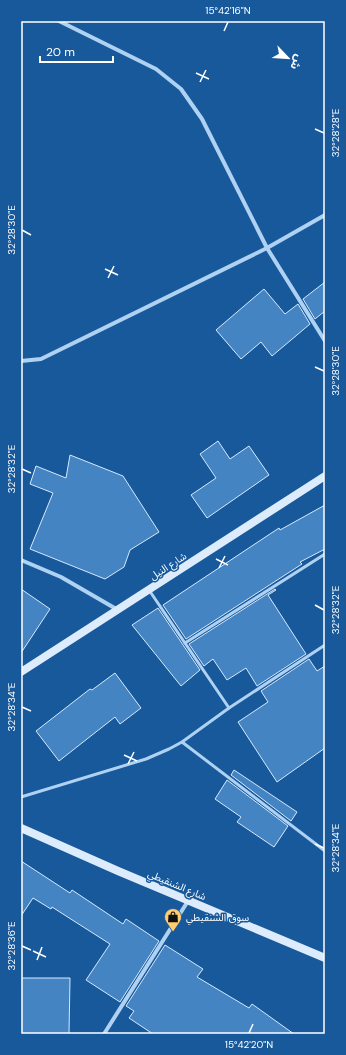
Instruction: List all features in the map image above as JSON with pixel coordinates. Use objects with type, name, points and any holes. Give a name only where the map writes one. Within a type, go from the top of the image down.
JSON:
[{"type":"street","points":[[59,21],[156,69],[181,89],[202,119],[267,248],[325,341]]},
{"type":"street","points":[[21,360],[41,359],[267,248],[325,214]]},
{"type":"street","name":"شارع النيل","points":[[21,672],[325,476]]},
{"type":"street","points":[[21,560],[60,577],[118,610]]},
{"type":"street","name":"شارع الشنقيطي","points":[[21,828],[325,958]]},
{"type":"street","points":[[104,1034],[189,901]]},
{"type":"lane","points":[[185,643],[325,554]]},
{"type":"lane","points":[[149,590],[230,708]]},
{"type":"lane","points":[[21,797],[146,759],[182,742],[325,645]]},
{"type":"lane","points":[[182,742],[325,851]]},
{"type":"building","points":[[325,282],[325,311],[315,319],[303,299]]},
{"type":"building","points":[[264,289],[285,314],[298,304],[310,324],[272,356],[261,342],[241,359],[216,330]]},
{"type":"building","points":[[218,441],[230,459],[249,446],[269,475],[207,518],[191,495],[216,478],[200,454]]},
{"type":"building","points":[[70,455],[123,476],[159,532],[130,550],[124,567],[105,579],[30,549],[53,493],[30,484],[36,466],[66,478]]},
{"type":"building","points":[[325,505],[325,549],[300,562],[302,564],[186,639],[163,605],[279,528],[280,530]]},
{"type":"building","points":[[21,589],[50,609],[21,653]]},
{"type":"building","points":[[275,589],[276,590],[268,595],[306,654],[257,686],[246,668],[227,680],[213,659],[204,666],[189,644]]},
{"type":"building","points":[[158,608],[200,670],[181,686],[132,625]]},
{"type":"building","points":[[309,659],[317,671],[325,666],[325,748],[277,782],[238,722],[268,702],[261,691]]},
{"type":"building","points":[[115,673],[141,708],[120,724],[115,717],[59,761],[36,731],[90,689],[92,690]]},
{"type":"building","points":[[234,770],[297,812],[291,821],[231,775]]},
{"type":"building","points":[[227,780],[288,826],[274,847],[237,822],[241,817],[215,799]]},
{"type":"building","points":[[21,861],[70,893],[72,890],[123,924],[126,919],[159,941],[120,1002],[86,980],[110,944],[52,907],[51,909],[33,898],[21,916]]},
{"type":"building","points":[[165,945],[203,969],[197,977],[249,1008],[252,1004],[294,1034],[153,1034],[129,1018],[134,1011],[126,1006]]},
{"type":"building","points":[[21,978],[70,978],[69,1034],[21,1034]]},
{"type":"place","name":"سوق الشنقيطي","points":[[173,932]]}]
